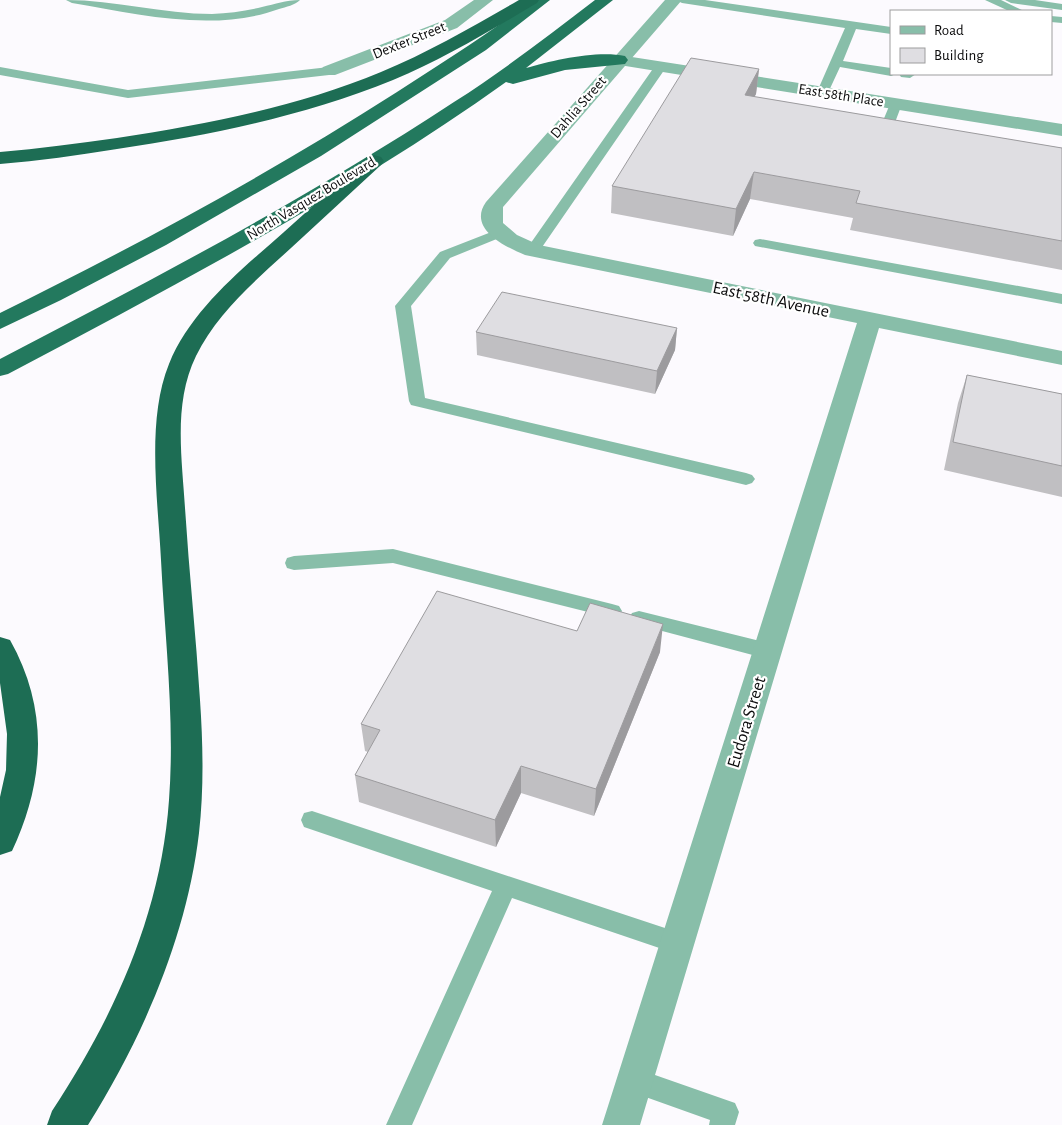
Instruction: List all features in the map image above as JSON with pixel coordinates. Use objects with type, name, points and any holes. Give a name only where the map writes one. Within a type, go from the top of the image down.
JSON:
[{"type":"highway","points":[[0,158],[138,141],[203,129],[318,100],[372,82],[424,59],[530,0]]},
{"type":"highway","points":[[0,322],[123,259],[260,184],[369,119],[492,37],[542,0]]},
{"type":"highway","name":"North Vasquez Boulevard","points":[[0,369],[174,278],[374,161],[460,105],[605,0]]},
{"type":"highway","points":[[460,105],[539,69],[563,63],[619,60]]},
{"type":"highway","points":[[66,1125],[88,1092],[147,974],[163,924],[178,865],[184,812],[186,752],[173,549],[168,433],[170,406],[175,383],[185,355],[217,309],[245,279],[374,161]]},
{"type":"highway","points":[[0,648],[20,698],[22,757],[19,786],[0,841]]},
{"type":"street","name":"Dexter Street","points":[[329,71],[451,24],[486,0]]},
{"type":"street","name":"Dahlia Street","points":[[495,226],[493,206],[508,187],[674,0]]},
{"type":"street","name":"East 58th Place","points":[[619,60],[1062,130]]},
{"type":"street","name":"East 58th Avenue","points":[[495,226],[509,241],[533,250],[1062,358]]},
{"type":"street","name":"Eudora Street","points":[[621,1125],[870,319]]},
{"type":"lane","points":[[72,0],[199,18],[241,15],[276,8],[294,0]]},
{"type":"lane","points":[[682,0],[890,31]]},
{"type":"lane","points":[[991,0],[1016,10]]},
{"type":"lane","points":[[1011,0],[1062,7]]},
{"type":"lane","points":[[823,92],[852,26]]},
{"type":"lane","points":[[836,63],[890,72]]},
{"type":"lane","points":[[533,250],[661,66]]},
{"type":"lane","points":[[0,71],[128,94],[329,71]]},
{"type":"lane","points":[[896,104],[886,128],[916,133]]},
{"type":"lane","points":[[495,226],[445,255],[404,306],[417,401],[746,479]]},
{"type":"lane","points":[[760,243],[1062,299]]},
{"type":"lane","points":[[294,563],[393,556],[768,651]]},
{"type":"lane","points":[[312,820],[677,943]]},
{"type":"lane","points":[[399,1125],[506,885]]},
{"type":"lane","points":[[635,1081],[726,1112],[722,1125]]},
{"type":"building","points":[[691,58],[759,69],[745,95],[1062,148],[1062,241],[856,203],[860,191],[754,172],[736,209],[612,186]]},
{"type":"building","points":[[502,292],[677,328],[657,371],[476,332]]},
{"type":"building","points":[[967,375],[1062,394],[1062,466],[953,442]]},
{"type":"building","points":[[437,591],[577,631],[590,603],[663,624],[596,789],[521,766],[495,820],[355,775],[380,730],[361,724]]}]
